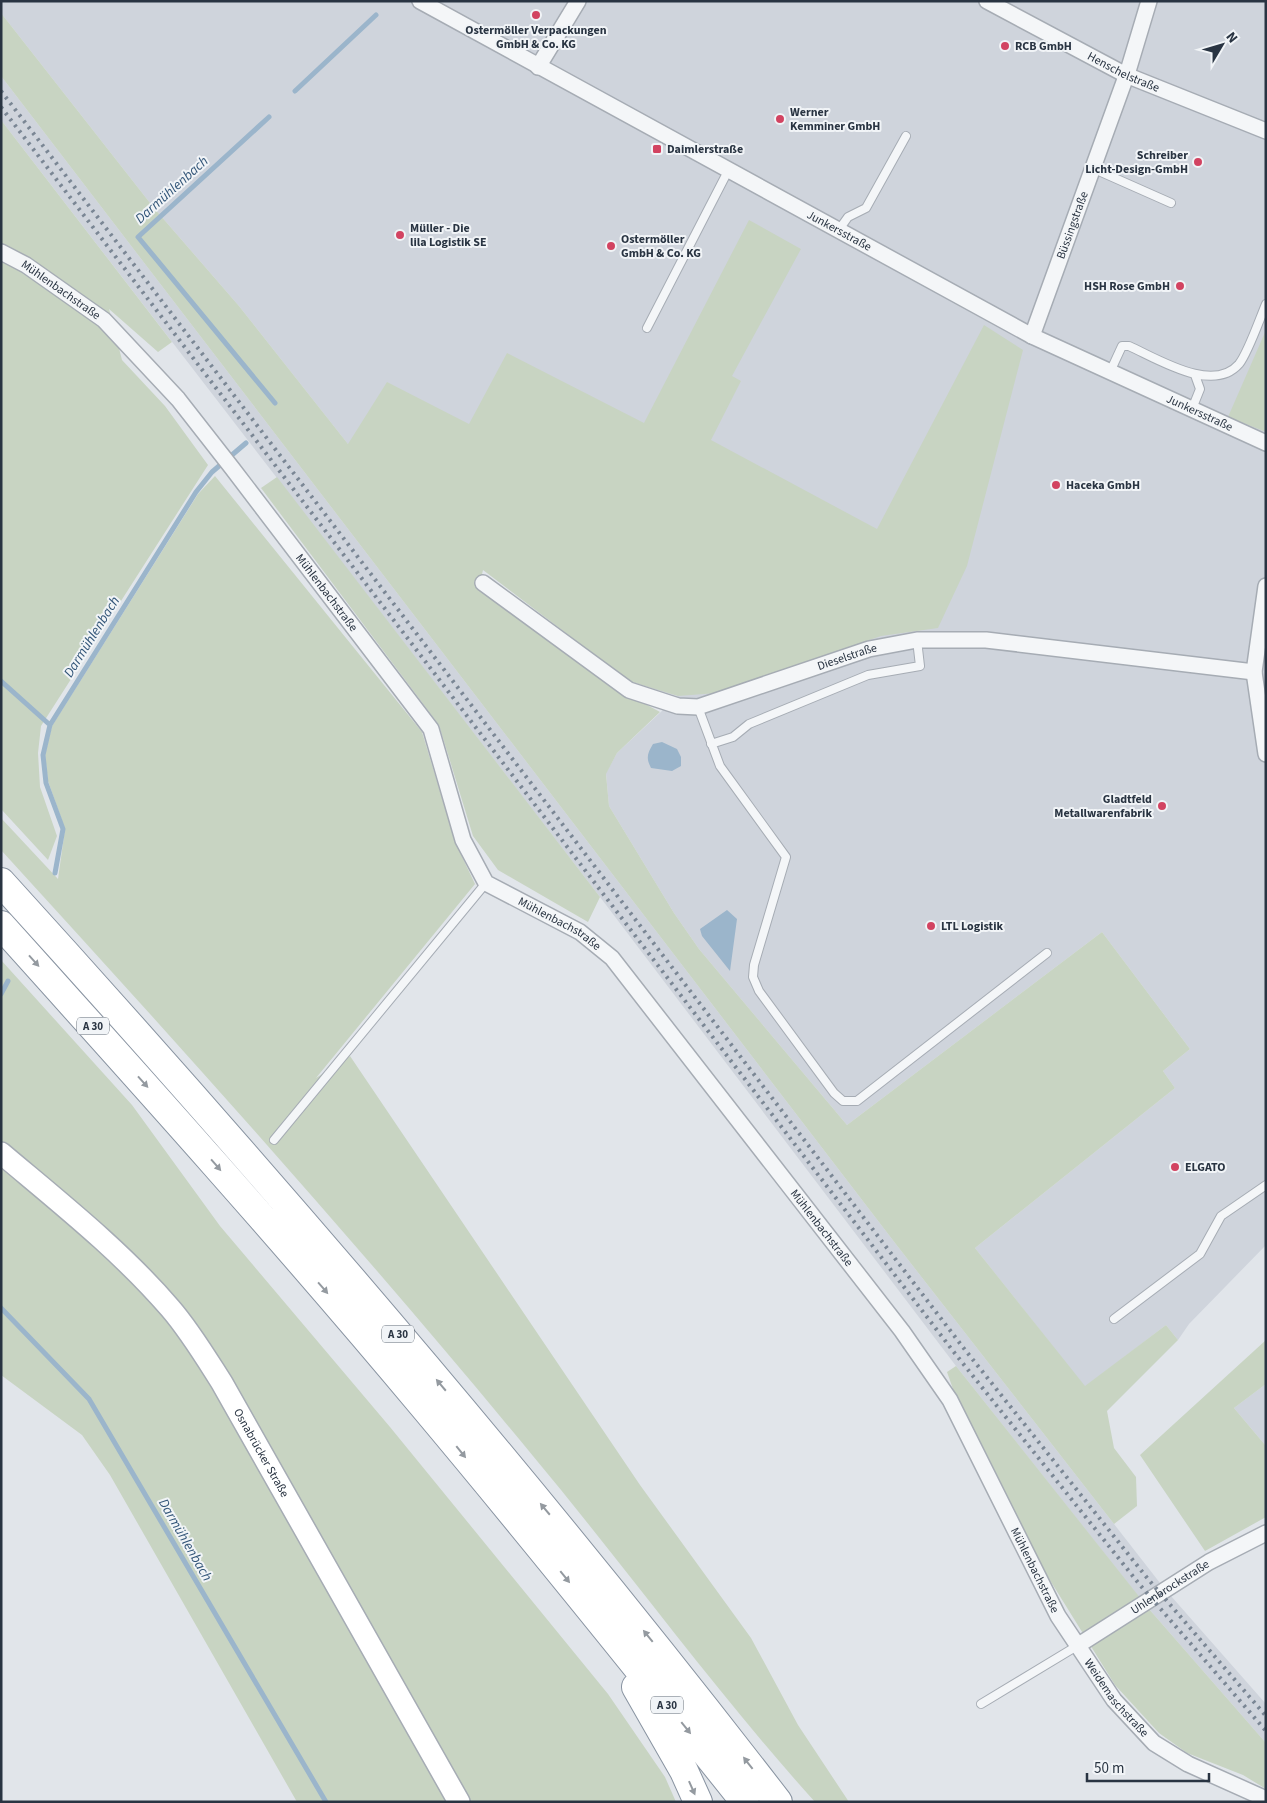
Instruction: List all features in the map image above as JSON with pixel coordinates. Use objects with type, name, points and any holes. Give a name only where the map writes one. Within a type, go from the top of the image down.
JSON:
[{"type":"highway","name":"A 30","points":[[1,882],[270,1182],[572,1541],[778,1802]]},
{"type":"highway","name":"A 30","points":[[1,925],[259,1213],[423,1406],[590,1608],[745,1802]]},
{"type":"highway","points":[[590,1608],[684,1771],[698,1802]]},
{"type":"main road","name":"Osnabrücker Straße","points":[[1,1153],[118,1254],[171,1310],[191,1336],[222,1383],[459,1802]]},
{"type":"street","name":"Junkersstraße","points":[[420,1],[538,68],[1032,336],[1266,443]]},
{"type":"street","points":[[538,68],[578,1]]},
{"type":"street","name":"Henschelstraße","points":[[987,1],[1126,76],[1266,131]]},
{"type":"street","name":"Büssingstraße","points":[[1032,336],[1126,76],[1149,1]]},
{"type":"street","name":"Mühlenbachstraße","points":[[1,252],[26,265],[104,320],[178,399],[431,728],[463,840],[486,883],[580,932],[612,958],[902,1331],[950,1400],[1058,1616],[1077,1646]]},
{"type":"street","name":"Dieselstraße","points":[[483,583],[629,690],[678,706],[698,707],[869,649],[917,640],[986,640],[1254,672]]},
{"type":"street","points":[[1266,586],[1254,672],[1266,754]]},
{"type":"street","name":"Uhlenbrockstraße","points":[[1077,1646],[1209,1562],[1266,1533]]},
{"type":"street","name":"Weidemaschstraße","points":[[1077,1646],[1114,1700],[1154,1743],[1188,1764],[1266,1799]]},
{"type":"lane","points":[[838,231],[848,216],[866,208],[906,136]]},
{"type":"lane","points":[[1092,168],[1171,203]]},
{"type":"lane","points":[[647,328],[728,171]]},
{"type":"lane","points":[[1110,372],[1122,346],[1129,346],[1195,375],[1217,377],[1229,372],[1240,363],[1266,304]]},
{"type":"lane","points":[[1192,409],[1200,389],[1195,375]]},
{"type":"lane","points":[[711,744],[733,737],[749,724],[868,675],[920,666],[917,640]]},
{"type":"lane","points":[[698,707],[720,766],[786,858],[754,965],[753,977],[760,991],[834,1093],[843,1100],[857,1101],[1048,953]]},
{"type":"lane","points":[[274,1140],[486,883]]},
{"type":"lane","points":[[1114,1319],[1200,1254],[1221,1216],[1266,1185]]},
{"type":"lane","points":[[981,1704],[1077,1646]]},
{"type":"shaded area","points":[[1,1],[1266,1],[1266,1245],[1189,1324],[1178,1340],[1166,1325],[1085,1387],[975,1248],[1175,1088],[1163,1071],[1190,1049],[1102,932],[847,1125],[699,949],[674,913],[609,806],[606,773],[617,753],[678,696],[629,681],[374,477],[239,306],[154,208],[1,13]]},
{"type":"shaded area","points":[[1,76],[895,1243],[1160,1583],[1139,1597],[956,1366],[600,897],[1,120]]},
{"type":"shaded area","points":[[1266,1384],[1266,1446],[1234,1408]]},
{"type":"shaded area","points":[[1171,1596],[1266,1704],[1266,1743],[1149,1609]]},
{"type":"green space","points":[[1,13],[154,208],[239,306],[348,444],[387,382],[469,424],[507,353],[644,423],[749,220],[801,249],[732,376],[741,381],[711,440],[877,529],[984,325],[1023,350],[967,566],[938,628],[881,636],[717,693],[678,696],[629,681],[483,570],[479,587],[625,693],[660,712],[617,753],[606,774],[609,806],[674,913],[699,949],[847,1125],[1102,932],[1190,1049],[1163,1071],[1175,1088],[975,1248],[1085,1386],[1166,1325],[1178,1340],[1107,1411],[1114,1448],[1136,1477],[1137,1506],[1114,1524],[895,1243],[1,76]]},
{"type":"green space","points":[[1,120],[172,342],[158,352],[109,309],[122,360],[165,406],[208,465],[41,726],[38,753],[40,787],[57,836],[48,860],[1,809]]},
{"type":"green space","points":[[1266,330],[1266,432],[1228,417]]},
{"type":"green space","points":[[215,476],[422,732],[456,844],[475,884],[316,1078],[350,1056],[640,1485],[751,1638],[798,1725],[849,1802],[815,1802],[742,1717],[469,1378],[338,1225],[137,999],[1,850],[1,818],[58,879],[65,829],[48,781],[45,755],[52,726],[198,494]]},
{"type":"green space","points":[[277,477],[600,897],[588,922],[498,870],[473,836],[439,725],[261,488]]},
{"type":"green space","points":[[1,960],[132,1105],[220,1226],[390,1427],[608,1694],[665,1777],[676,1802],[297,1802],[110,1475],[82,1435],[1,1375]]},
{"type":"green space","points":[[1266,1340],[1266,1384],[1234,1408],[1266,1446],[1266,1517],[1205,1551],[1140,1455]]},
{"type":"green space","points":[[956,1366],[1149,1609],[1266,1743],[1266,1789],[1243,1775],[1187,1753],[1159,1733],[1115,1685],[1043,1569],[953,1389],[947,1372]]},
{"type":"water","points":[[662,742],[677,749],[681,757],[681,766],[672,771],[651,768],[649,765],[648,753],[651,747],[653,744]]},
{"type":"water","points":[[727,910],[737,919],[730,971],[702,936],[700,929]]},
{"type":"waterway","name":"Darmühlenbach","points":[[295,91],[376,15]]},
{"type":"waterway","name":"Darmühlenbach","points":[[269,117],[138,237],[275,403]]},
{"type":"waterway","name":"Darmühlenbach","points":[[55,873],[63,829],[46,783],[43,755],[50,725],[196,492],[212,472],[246,443]]},
{"type":"waterway","points":[[1,681],[50,725]]},
{"type":"waterway","name":"Darmühlenbach","points":[[1,994],[8,981]]},
{"type":"waterway","name":"Darmühlenbach","points":[[1,1308],[89,1399],[326,1802]]},
{"type":"railway","points":[[1,91],[962,1346],[1148,1579],[1266,1716]]},
{"type":"railway","points":[[1,107],[953,1351],[1140,1585],[1266,1731]]},
{"type":"place","name":"Ostermöller Verpackungen GmbH & Co. KG","points":[[536,15]]},
{"type":"place","name":"RCB GmbH","points":[[1005,46]]},
{"type":"place","name":"Werner Kemminer GmbH","points":[[780,119]]},
{"type":"place","name":"Daimlerstraße","points":[[657,149]]},
{"type":"place","name":"Schreiber Licht-Design-GmbH","points":[[1198,162]]},
{"type":"place","name":"Müller - Die lila Logistik SE","points":[[400,235]]},
{"type":"place","name":"Ostermöller GmbH & Co. KG","points":[[611,246]]},
{"type":"place","name":"HSH Rose GmbH","points":[[1180,286]]},
{"type":"place","name":"Haceka GmbH","points":[[1056,485]]},
{"type":"place","name":"Gladtfeld Metallwarenfabrik","points":[[1162,806]]},
{"type":"place","name":"LTL Logistik","points":[[931,926]]},
{"type":"place","name":"ELGATO","points":[[1175,1167]]}]
